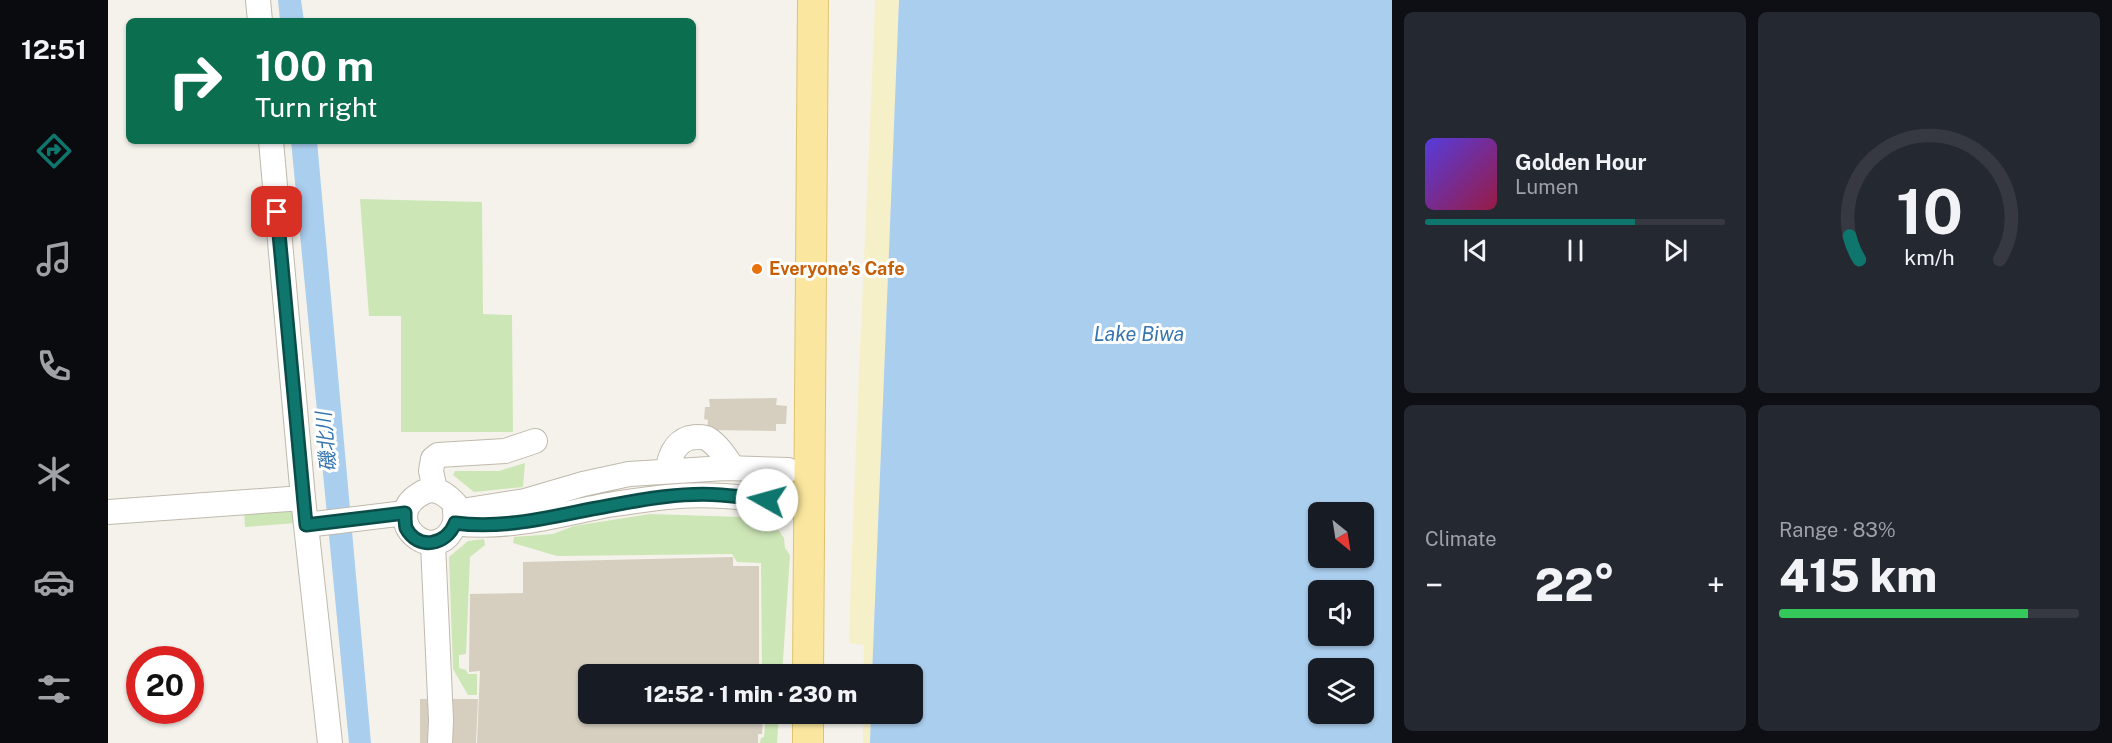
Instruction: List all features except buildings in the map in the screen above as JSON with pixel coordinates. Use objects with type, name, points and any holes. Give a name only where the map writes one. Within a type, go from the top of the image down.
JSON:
[{"type":"main road","points":[[808,664],[813,0]]},
{"type":"main road","points":[[808,724],[808,743]]},
{"type":"street","points":[[258,0],[260,18]]},
{"type":"street","points":[[271,144],[303,498],[314,524],[330,743]]},
{"type":"street","points":[[667,471],[671,454],[681,441],[695,437],[707,438],[720,450],[733,468]]},
{"type":"street","points":[[435,490],[431,471],[433,459],[438,455],[505,451],[535,441]]},
{"type":"street","points":[[455,518],[629,474],[733,468],[788,470]]},
{"type":"street","points":[[435,490],[447,496],[456,505],[452,531],[444,539],[432,543],[417,539],[411,533],[406,527],[405,513],[412,500],[426,491],[435,490]]},
{"type":"street","points":[[455,518],[479,526],[547,518],[609,505],[670,496],[720,494],[790,503]]},
{"type":"street","points":[[108,512],[303,498]]},
{"type":"street","points":[[314,524],[405,513]]},
{"type":"street","points":[[432,543],[441,720],[440,743]]},
{"type":"green space","points":[[360,199],[482,202],[483,314],[512,315],[513,432],[401,432],[401,316],[369,316]]},
{"type":"green space","points":[[525,463],[523,487],[474,492],[453,475],[455,471],[499,471]]},
{"type":"green space","points":[[295,507],[296,523],[245,527],[244,511]]},
{"type":"green space","points":[[650,514],[770,518],[784,538],[785,548],[790,555],[783,664],[762,664],[761,563],[737,562],[732,554],[557,556],[513,543],[514,537],[553,534],[574,526]]},
{"type":"green space","points":[[484,539],[485,545],[470,557],[466,654],[459,655],[459,668],[466,670],[468,674],[477,674],[477,695],[468,695],[453,669],[449,557],[468,541]]},
{"type":"green space","points":[[765,724],[778,724],[777,743],[760,743],[761,738],[764,737]]},
{"type":"sand","points":[[875,0],[899,0],[872,664],[863,664],[864,645],[849,643]]},
{"type":"sand","points":[[863,724],[871,724],[870,743],[863,743]]},
{"type":"water","points":[[278,0],[301,0],[304,18],[280,18]]},
{"type":"water","name":"Lake Biwa","points":[[899,0],[1392,0],[1392,743],[870,743],[871,724],[923,724],[923,664],[872,664]]},
{"type":"water","name":"磯北川","points":[[291,144],[317,144],[371,743],[349,743]]},
{"type":"place","name":"Everyone's Cafe","points":[[757,269]]},
{"type":"route","points":[[277,212],[306,525],[405,513],[406,527],[417,539],[432,543],[444,539],[452,531],[455,523],[479,526],[547,518],[609,505],[670,496],[720,494],[767,500]]}]
